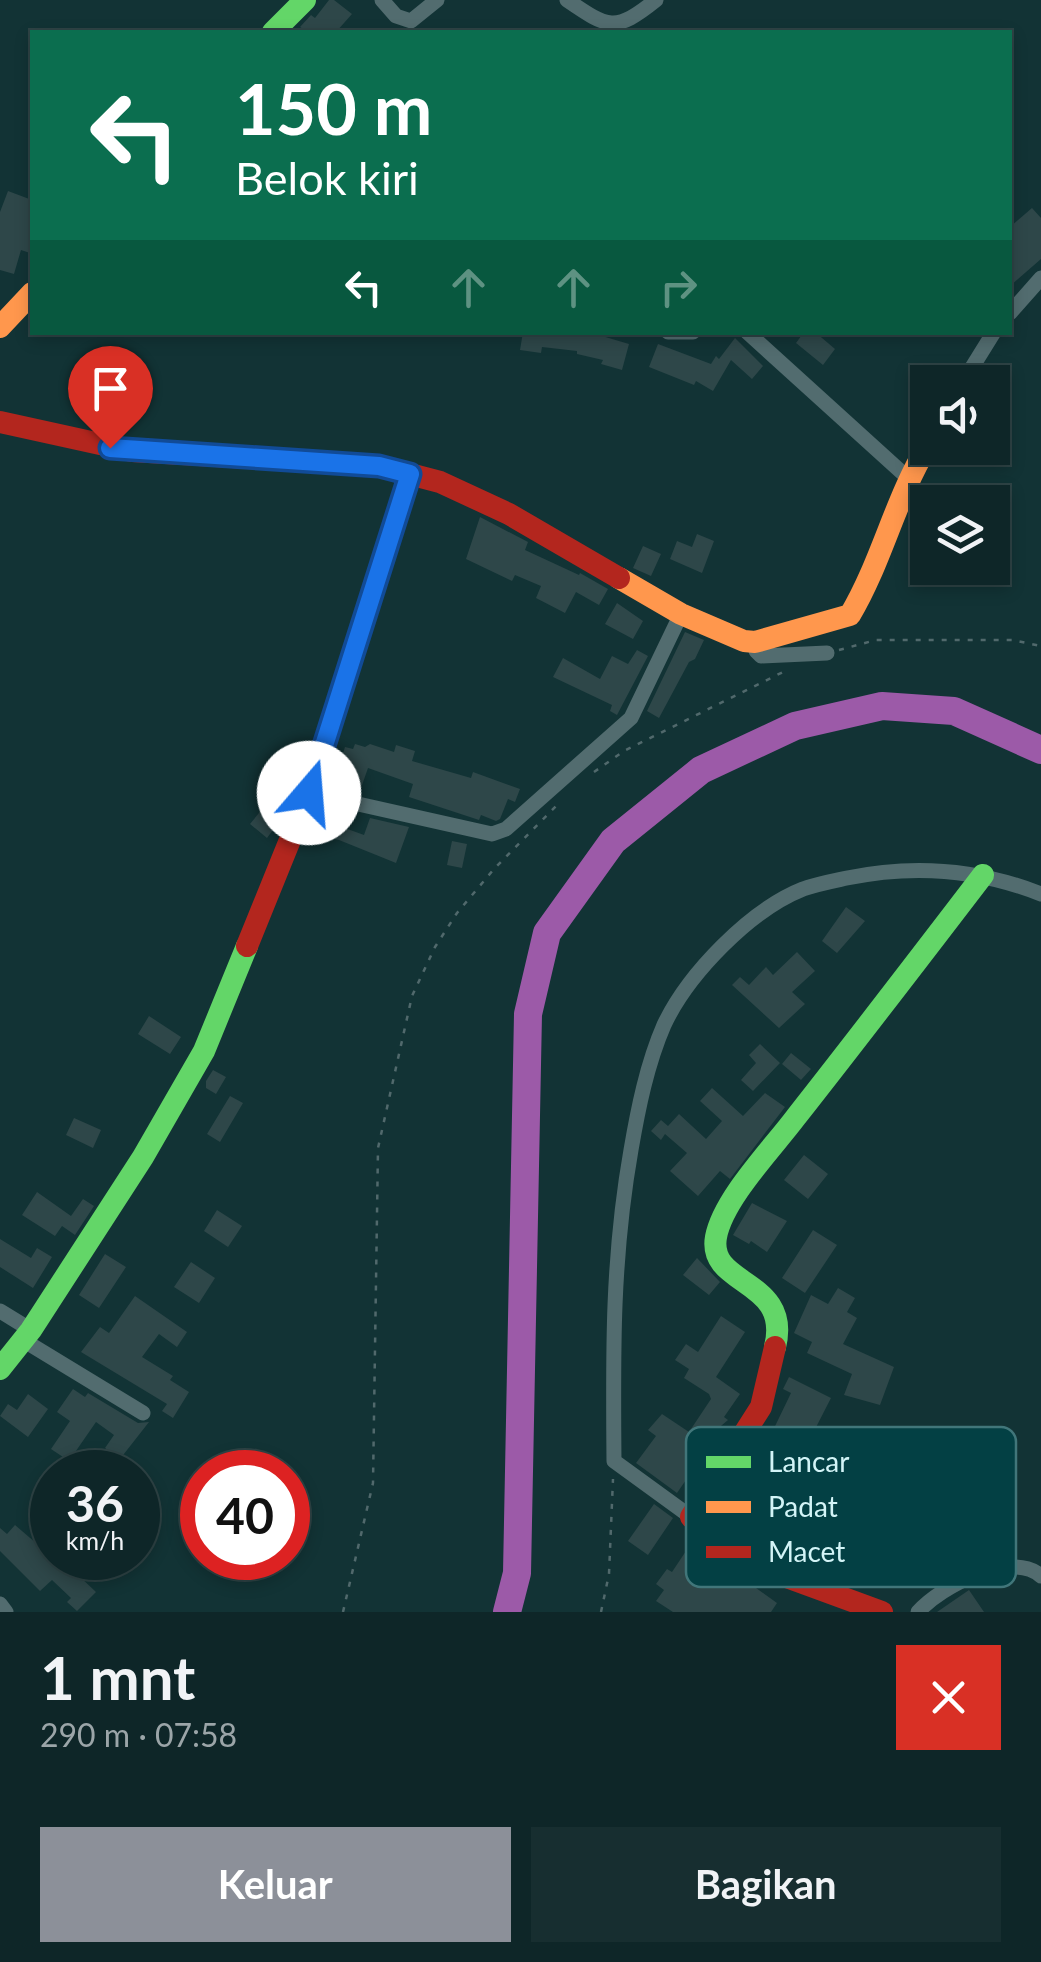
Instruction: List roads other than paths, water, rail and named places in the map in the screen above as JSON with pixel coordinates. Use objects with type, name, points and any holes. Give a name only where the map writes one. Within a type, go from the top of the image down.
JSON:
[{"type":"street","points":[[276,30],[305,0]]},
{"type":"street","points":[[382,0],[396,16],[411,21],[437,0]]},
{"type":"street","points":[[567,0],[600,22],[618,25],[633,19],[656,0]]},
{"type":"street","points":[[1012,311],[1041,278]]},
{"type":"street","points":[[0,328],[30,295]]},
{"type":"street","points":[[751,335],[908,478]]},
{"type":"street","points":[[974,365],[992,335]]},
{"type":"street","points":[[0,422],[132,452],[379,466],[440,482],[509,514],[682,614],[744,641],[755,642],[850,615],[864,591],[916,465]]},
{"type":"street","points":[[0,1370],[27,1335],[142,1157],[204,1052],[309,793],[410,474]]},
{"type":"street","points":[[309,793],[492,834],[506,829],[632,718],[682,614]]},
{"type":"street","points":[[755,642],[761,656],[827,653]]},
{"type":"street","points":[[686,1513],[614,1461],[612,1304],[621,1209],[645,1084],[665,1024],[708,962],[736,934],[766,909],[803,889],[917,868],[983,875],[1041,894]]},
{"type":"street","points":[[748,1427],[760,1407],[779,1332],[775,1310],[756,1290],[719,1263],[714,1250],[718,1232],[758,1167],[983,875]]},
{"type":"street","points":[[0,1311],[27,1335],[143,1413]]},
{"type":"street","points":[[1016,1564],[1024,1564],[1041,1576]]},
{"type":"street","points":[[814,1587],[882,1612]]},
{"type":"street","points":[[918,1612],[953,1587]]},
{"type":"street","points":[[0,1604],[6,1612]]},
{"type":"waterway","points":[[507,1612],[517,1573],[528,1014],[547,933],[613,841],[701,770],[795,726],[882,706],[954,711],[1041,750]]}]
